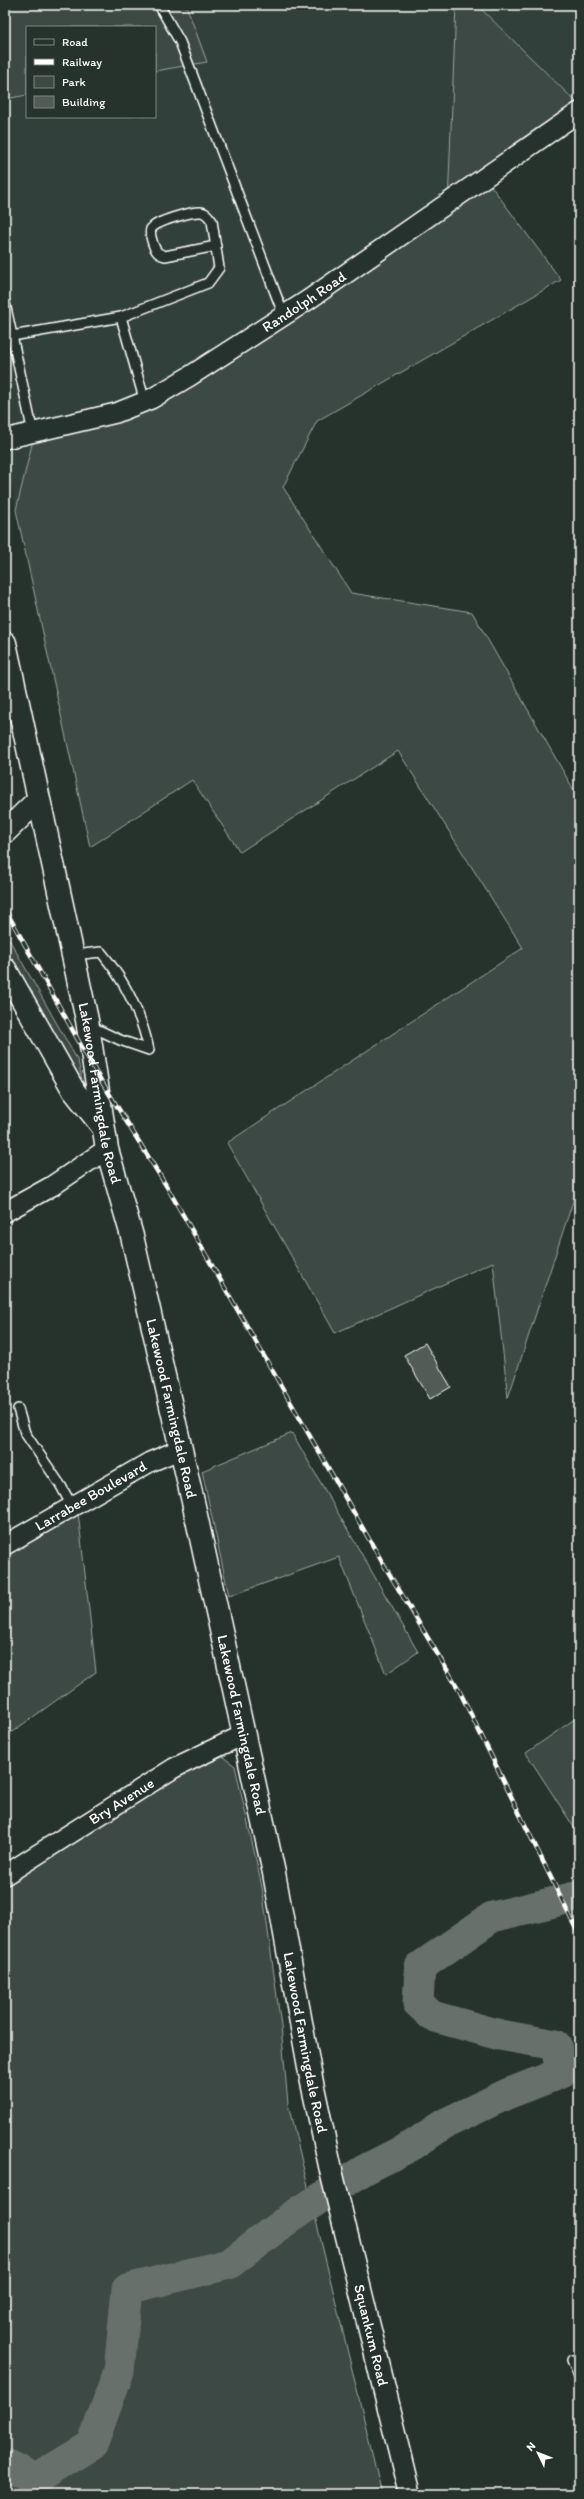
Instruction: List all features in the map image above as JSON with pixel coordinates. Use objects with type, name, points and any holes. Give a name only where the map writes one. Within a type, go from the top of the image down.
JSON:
[{"type":"main road","name":"Lakewood Farmingdale Road","points":[[5,643],[38,800],[74,955],[88,1025],[102,1126],[107,1149],[132,1236],[280,1903],[332,2176]]},
{"type":"main road","points":[[5,832],[38,800]]},
{"type":"main road","points":[[5,969],[74,1091],[102,1126]]},
{"type":"main road","name":"Squankum Road","points":[[332,2176],[410,2494]]},
{"type":"street","name":"Randolph Road","points":[[5,439],[116,413],[145,402],[190,376],[284,316],[579,112]]},
{"type":"street","points":[[5,1212],[52,1186],[107,1149]]},
{"type":"street","name":"Larrabee Boulevard","points":[[5,1545],[150,1462],[179,1450]]},
{"type":"street","name":"Bry Avenue","points":[[5,1875],[174,1768],[243,1735]]},
{"type":"lane","points":[[159,5],[180,42],[284,316]]},
{"type":"lane","points":[[12,336],[121,317],[208,283],[219,268],[216,246],[212,221],[205,214],[200,212],[160,221],[152,229],[150,234],[155,251],[166,256],[216,246]]},
{"type":"lane","points":[[5,303],[33,433]]},
{"type":"lane","points":[[121,317],[145,402]]},
{"type":"lane","points":[[74,955],[102,952],[116,969],[136,1007],[149,1050],[120,1040],[88,1025]]},
{"type":"lane","points":[[18,1409],[25,1433],[61,1486],[72,1506]]},
{"type":"lane","points":[[572,2360],[579,2377]]},
{"type":"shaded area","points":[[186,5],[456,5],[448,204],[203,369],[33,440],[16,510],[5,457],[5,99],[26,95],[26,118],[156,118],[156,71],[207,62]]},
{"type":"shaded area","points":[[477,5],[579,5],[579,105]]},
{"type":"green space","points":[[5,5],[186,5],[207,62],[156,71],[156,26],[26,26],[26,95],[5,99]]},
{"type":"green space","points":[[456,5],[477,5],[579,105],[486,179],[561,280],[317,421],[283,487],[351,593],[472,612],[579,799],[579,1183],[508,1398],[493,1262],[335,1333],[227,1143],[523,948],[398,751],[240,852],[192,780],[90,847],[16,510],[33,440],[203,369],[448,204]]},
{"type":"green space","points":[[5,932],[78,1061],[82,1079],[77,1080],[5,953]]},
{"type":"green space","points":[[292,1433],[418,1652],[386,1674],[339,1557],[229,1596],[202,1471]]},
{"type":"green space","points":[[76,1494],[96,1672],[5,1737],[5,1538]]},
{"type":"green space","points":[[579,1716],[579,1835],[526,1753]]},
{"type":"green space","points":[[223,1757],[235,1766],[262,1887],[281,2026],[288,2104],[382,2494],[5,2494],[5,1882],[177,1775]]},
{"type":"building","points":[[425,1343],[451,1387],[430,1399],[404,1355]]},
{"type":"waterway","points":[[5,2464],[36,2479],[92,2445],[119,2371],[127,2289],[229,2264],[291,2217],[364,2170],[413,2145],[444,2124],[507,2094],[561,2073],[556,2045],[500,2035],[432,2016],[418,2003],[420,1967],[492,1917],[579,1896]]},
{"type":"railway","points":[[5,909],[97,1074],[167,1187],[381,1560],[458,1688],[579,1935]]}]
